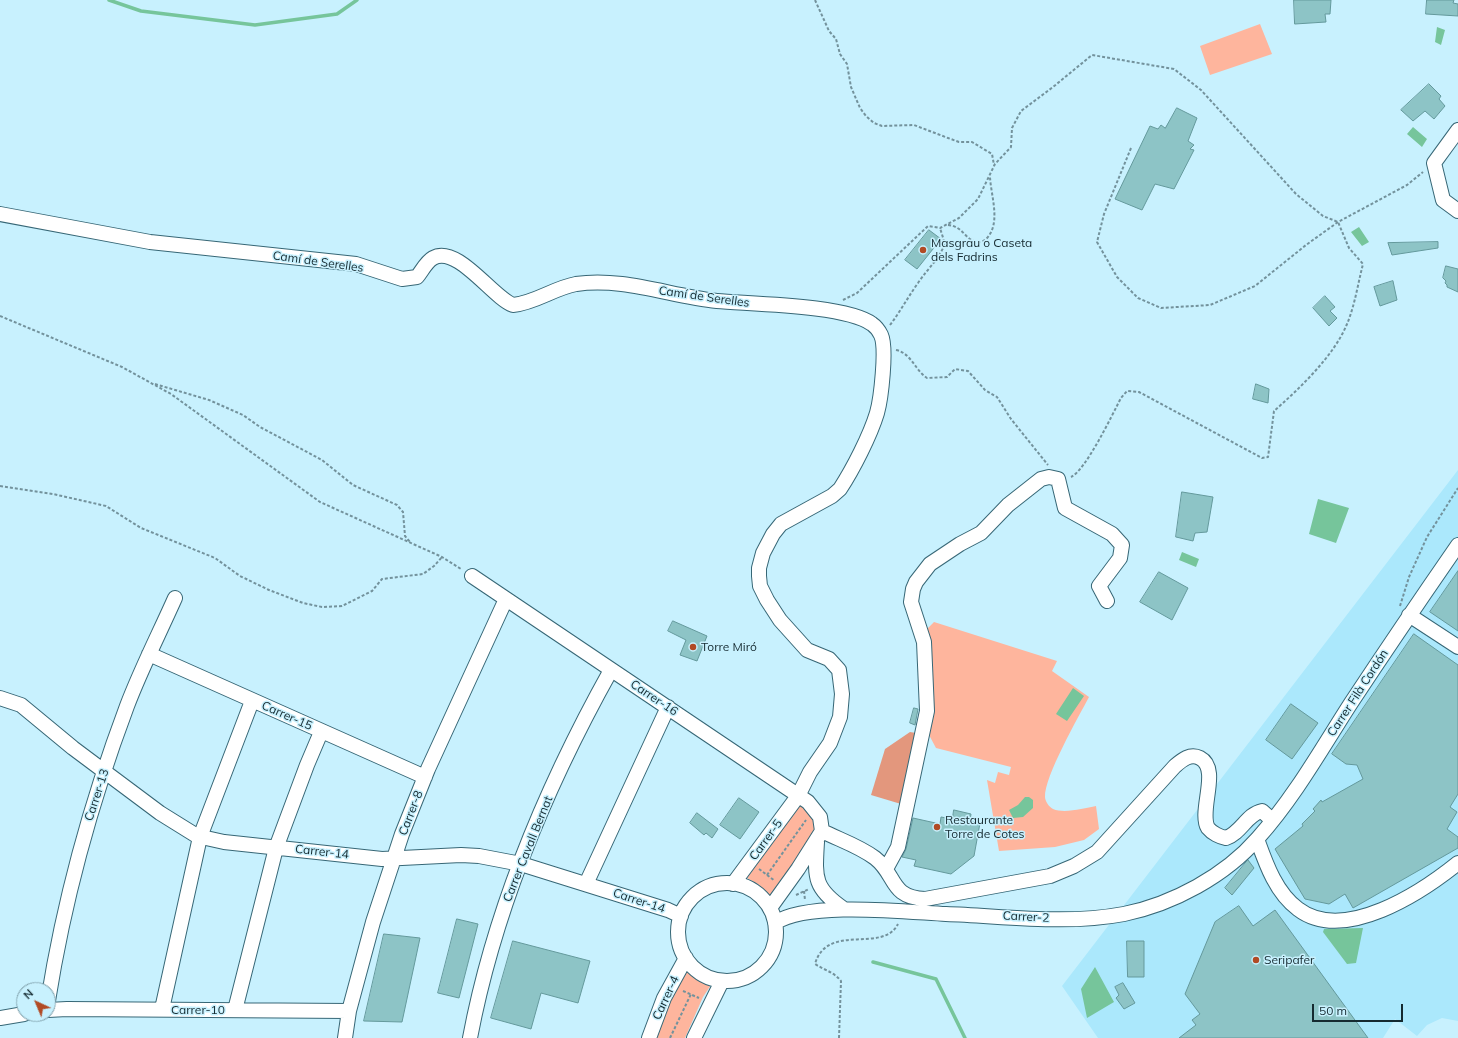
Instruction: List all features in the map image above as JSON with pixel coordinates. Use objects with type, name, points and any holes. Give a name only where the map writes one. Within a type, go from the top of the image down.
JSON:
[{"type":"street","points":[[1458,130],[1434,163],[1443,200],[1458,211]]},
{"type":"street","name":"Camí de Serelles","points":[[0,214],[150,242],[356,264],[402,278],[417,277],[428,262],[433,258],[444,256],[466,267],[489,285],[500,298],[513,305],[526,303],[574,284],[607,283],[673,292],[713,300],[824,310],[865,320],[877,328],[882,342]]},
{"type":"street","points":[[798,796],[803,785],[826,751],[835,733],[841,709],[840,676],[833,662],[807,650],[798,642],[774,613],[760,586],[760,564],[773,534],[781,524],[832,496],[843,484],[877,414],[880,396],[882,342]]},
{"type":"street","points":[[886,869],[898,847],[927,711],[924,642],[911,602],[914,585],[919,576],[930,564],[980,533],[1008,505],[1045,477],[1058,479],[1065,508],[1112,534],[1122,545],[1120,558],[1099,586],[1107,602]]},
{"type":"street","name":"Carrer Filà Cordón","points":[[1257,839],[1289,798],[1409,615],[1458,545]]},
{"type":"street","name":"Carrer-16","points":[[472,576],[668,707],[814,808]]},
{"type":"street","name":"Carrer-13","points":[[51,982],[56,954],[82,839],[127,705],[175,598]]},
{"type":"street","name":"Carrer-8","points":[[345,1038],[349,1011],[382,890],[395,858],[402,834],[425,777],[506,599]]},
{"type":"street","points":[[1409,615],[1458,647]]},
{"type":"street","name":"Carrer-15","points":[[149,654],[321,732],[425,777]]},
{"type":"street","name":"Carrer Cavall Bernat","points":[[470,1038],[488,959],[521,864],[547,799],[575,739],[611,670]]},
{"type":"street","name":"Carrer-14","points":[[0,698],[21,705],[73,748],[105,770],[160,813],[200,837],[224,842],[382,858],[473,856],[521,864],[681,916]]},
{"type":"street","points":[[162,1010],[200,837],[252,701]]},
{"type":"street","points":[[586,884],[668,707]]},
{"type":"street","points":[[235,1010],[276,848],[321,732]]},
{"type":"street","points":[[820,836],[867,852],[886,869],[892,882],[900,891],[911,896],[925,898],[1050,876],[1064,871],[1097,852],[1175,766],[1185,758],[1191,756],[1198,757],[1203,760],[1208,769],[1209,785],[1206,821],[1208,828],[1226,838],[1237,832],[1256,812],[1262,811],[1272,820]]},
{"type":"street","name":"Carrer-5","points":[[733,884],[798,796]]},
{"type":"street","points":[[814,808],[820,817],[820,836],[816,874],[821,888],[832,900],[844,909]]},
{"type":"street","points":[[770,908],[820,836]]},
{"type":"street","points":[[1257,839],[1266,863],[1283,894],[1300,911],[1320,919],[1349,919],[1390,908],[1422,891],[1458,863]]},
{"type":"street","name":"Carrer-2","points":[[775,923],[781,919],[807,912],[844,909],[1058,919],[1125,914],[1157,904],[1181,894],[1209,879],[1232,862],[1257,839]]},
{"type":"street","points":[[717,884],[733,884],[748,888],[760,896],[770,908],[775,923],[776,938],[772,952],[763,965],[751,975],[737,980],[722,981],[700,974],[693,968],[680,947],[678,931],[681,916],[689,902],[701,891],[717,884]]},
{"type":"street","name":"Carrer-4","points":[[649,1038],[671,985],[686,958]]},
{"type":"street","points":[[694,1038],[709,1004],[722,981]]},
{"type":"street","name":"Carrer-10","points":[[56,1010],[349,1011]]},
{"type":"street","points":[[0,1018],[16,1015]]},
{"type":"path","points":[[815,0],[829,31],[836,39],[840,54],[847,64],[851,88],[860,108],[866,116],[874,123],[882,126],[914,125],[959,142],[972,142],[992,154],[994,166]]},
{"type":"path","points":[[824,310],[857,293],[928,226],[940,228],[959,218],[978,199],[994,166],[1011,147],[1012,128],[1021,111],[1053,88],[1092,55],[1174,69],[1201,90],[1296,194],[1323,216],[1338,222],[1350,248],[1363,264],[1347,324],[1331,350],[1295,393],[1274,411],[1268,457],[1262,458],[1139,392],[1127,391],[1121,398],[1079,471],[1072,477],[1058,479],[1011,419],[997,397],[985,390],[968,371],[955,369],[947,377],[927,378],[903,352],[882,342],[918,282],[938,259],[945,244],[940,228]]},
{"type":"path","points":[[1131,148],[1104,214],[1097,242],[1117,277],[1138,298],[1161,308],[1210,305],[1255,286],[1306,245],[1338,222],[1407,185],[1434,163]]},
{"type":"path","points":[[947,225],[955,225],[971,240],[977,243],[983,241],[990,235],[994,228],[994,216],[990,176]]},
{"type":"path","points":[[0,316],[122,367],[150,382],[171,394],[219,427],[320,502],[442,557],[472,576]]},
{"type":"path","points":[[150,382],[209,400],[243,415],[260,427],[322,460],[353,485],[397,505],[403,512],[405,536],[413,545]]},
{"type":"path","points":[[0,486],[53,494],[106,506],[141,528],[215,558],[240,576],[269,590],[303,603],[322,607],[342,606],[372,591],[382,580],[423,574],[434,566],[442,557]]},
{"type":"path","points":[[1409,615],[1399,605],[1409,577],[1427,537],[1458,488]]},
{"type":"path","points":[[767,875],[814,808]]},
{"type":"path","points":[[839,1038],[841,980],[835,974],[824,971],[815,964],[818,954],[828,945],[888,935],[896,928],[904,912]]},
{"type":"path","points":[[671,985],[709,1004]]},
{"type":"path","points":[[670,1038],[691,994]]},
{"type":"shaded area","points":[[1260,24],[1272,54],[1210,75],[1200,46]]},
{"type":"shaded area","points":[[1437,27],[1445,30],[1441,45],[1435,42]]},
{"type":"shaded area","points":[[1413,127],[1427,139],[1422,147],[1407,134]]},
{"type":"shaded area","points":[[1359,227],[1369,242],[1362,246],[1351,232]]},
{"type":"shaded area","points":[[1458,470],[1458,1021],[1442,1018],[1427,1025],[1417,1036],[1395,1019],[1383,1038],[1098,1038],[1062,986]]},
{"type":"shaded area","points":[[1318,499],[1349,508],[1336,543],[1309,534]]},
{"type":"shaded area","points":[[1182,552],[1199,559],[1196,567],[1179,560]]},
{"type":"shaded area","points":[[934,622],[1057,661],[1052,671],[1089,697],[1056,762],[1046,788],[1045,797],[1046,802],[1050,807],[1063,811],[1096,806],[1099,829],[1084,840],[1055,847],[999,851],[987,780],[995,783],[998,772],[1009,775],[1011,767],[936,748],[928,733],[927,629]]},
{"type":"shaded area","points":[[1073,688],[1084,696],[1067,721],[1056,714]]},
{"type":"shaded area","points":[[910,732],[916,733],[901,804],[871,795],[885,749]]},
{"type":"shaded area","points":[[1025,797],[1029,797],[1033,800],[1033,808],[1023,817],[1013,818],[1009,810],[1018,805]]},
{"type":"shaded area","points":[[801,804],[808,808],[817,830],[771,896],[759,885],[747,878]]},
{"type":"shaded area","points":[[1363,928],[1356,963],[1347,964],[1323,932],[1324,929]]},
{"type":"shaded area","points":[[1095,967],[1114,1002],[1087,1018],[1081,989]]},
{"type":"shaded area","points":[[685,968],[692,975],[711,985],[703,997],[685,1038],[654,1038]]},
{"type":"building","points":[[1294,0],[1331,0],[1330,14],[1325,14],[1326,22],[1295,24]]},
{"type":"building","points":[[1427,0],[1454,0],[1453,3],[1458,4],[1458,16],[1426,14]]},
{"type":"building","points":[[1429,84],[1441,96],[1439,99],[1445,106],[1434,119],[1425,111],[1413,121],[1401,110]]},
{"type":"building","points":[[1177,108],[1197,118],[1188,141],[1194,145],[1190,149],[1194,150],[1174,189],[1155,184],[1142,210],[1115,199],[1150,126],[1158,129],[1161,125],[1165,128]]},
{"type":"building","name":"Masgrau o Caseta dels Fadrins","points":[[929,230],[941,239],[917,269],[905,260]]},
{"type":"building","points":[[1438,242],[1438,248],[1392,255],[1388,243]]},
{"type":"building","points":[[1446,266],[1458,269],[1458,292],[1447,287],[1445,283],[1446,281],[1443,278]]},
{"type":"building","points":[[1393,281],[1397,300],[1380,306],[1374,287]]},
{"type":"building","points":[[1325,296],[1335,307],[1330,311],[1337,318],[1329,326],[1313,308]]},
{"type":"building","points":[[1256,384],[1269,389],[1268,403],[1253,399]]},
{"type":"building","points":[[1182,492],[1213,497],[1207,532],[1195,533],[1193,541],[1176,537]]},
{"type":"building","points":[[1458,571],[1458,631],[1430,612]]},
{"type":"building","points":[[1159,572],[1188,588],[1172,620],[1140,602]]},
{"type":"building","name":"Torre Miró","points":[[673,621],[707,636],[697,661],[680,655],[686,640],[668,631]]},
{"type":"building","points":[[1414,634],[1458,665],[1458,794],[1450,807],[1457,812],[1447,829],[1458,837],[1458,848],[1353,908],[1345,894],[1329,904],[1305,899],[1275,849],[1303,826],[1302,824],[1315,811],[1313,809],[1321,800],[1322,802],[1363,779],[1357,765],[1346,764],[1332,754]]},
{"type":"building","points":[[1291,704],[1318,723],[1292,759],[1266,740]]},
{"type":"building","points":[[914,708],[918,709],[915,725],[910,723]]},
{"type":"building","points":[[739,798],[759,812],[740,839],[720,825]]},
{"type":"building","points":[[954,810],[971,814],[970,821],[980,823],[974,856],[951,874],[914,866],[916,860],[902,857],[906,849],[913,818],[940,824],[941,817],[952,819]]},
{"type":"building","points":[[697,813],[718,829],[712,838],[706,833],[704,835],[690,823]]},
{"type":"building","points":[[1248,860],[1254,868],[1232,895],[1225,888]]},
{"type":"building","name":"Seripafer","points":[[1239,906],[1253,926],[1275,910],[1368,1038],[1179,1038],[1196,1025],[1192,1020],[1200,1014],[1185,994],[1215,922]]},
{"type":"building","points":[[457,919],[478,924],[459,998],[438,993]]},
{"type":"building","points":[[384,934],[420,938],[402,1022],[364,1021]]},
{"type":"building","points":[[513,941],[590,961],[578,1003],[541,993],[531,1029],[491,1018]]},
{"type":"building","points":[[1127,941],[1144,941],[1144,977],[1128,977]]},
{"type":"building","points":[[1123,983],[1135,1003],[1124,1009],[1116,998],[1119,995],[1115,987]]},
{"type":"waterway","points":[[109,0],[141,11],[255,25],[337,14],[357,0]]},
{"type":"waterway","points":[[873,962],[936,979],[965,1038]]},
{"type":"place","name":"Masgrau o Caseta dels Fadrins","points":[[923,250]]},
{"type":"place","name":"Torre Miró","points":[[693,647]]},
{"type":"place","name":"Restaurante Torre de Cotes","points":[[937,827]]},
{"type":"place","name":"Seripafer","points":[[1256,960]]}]
